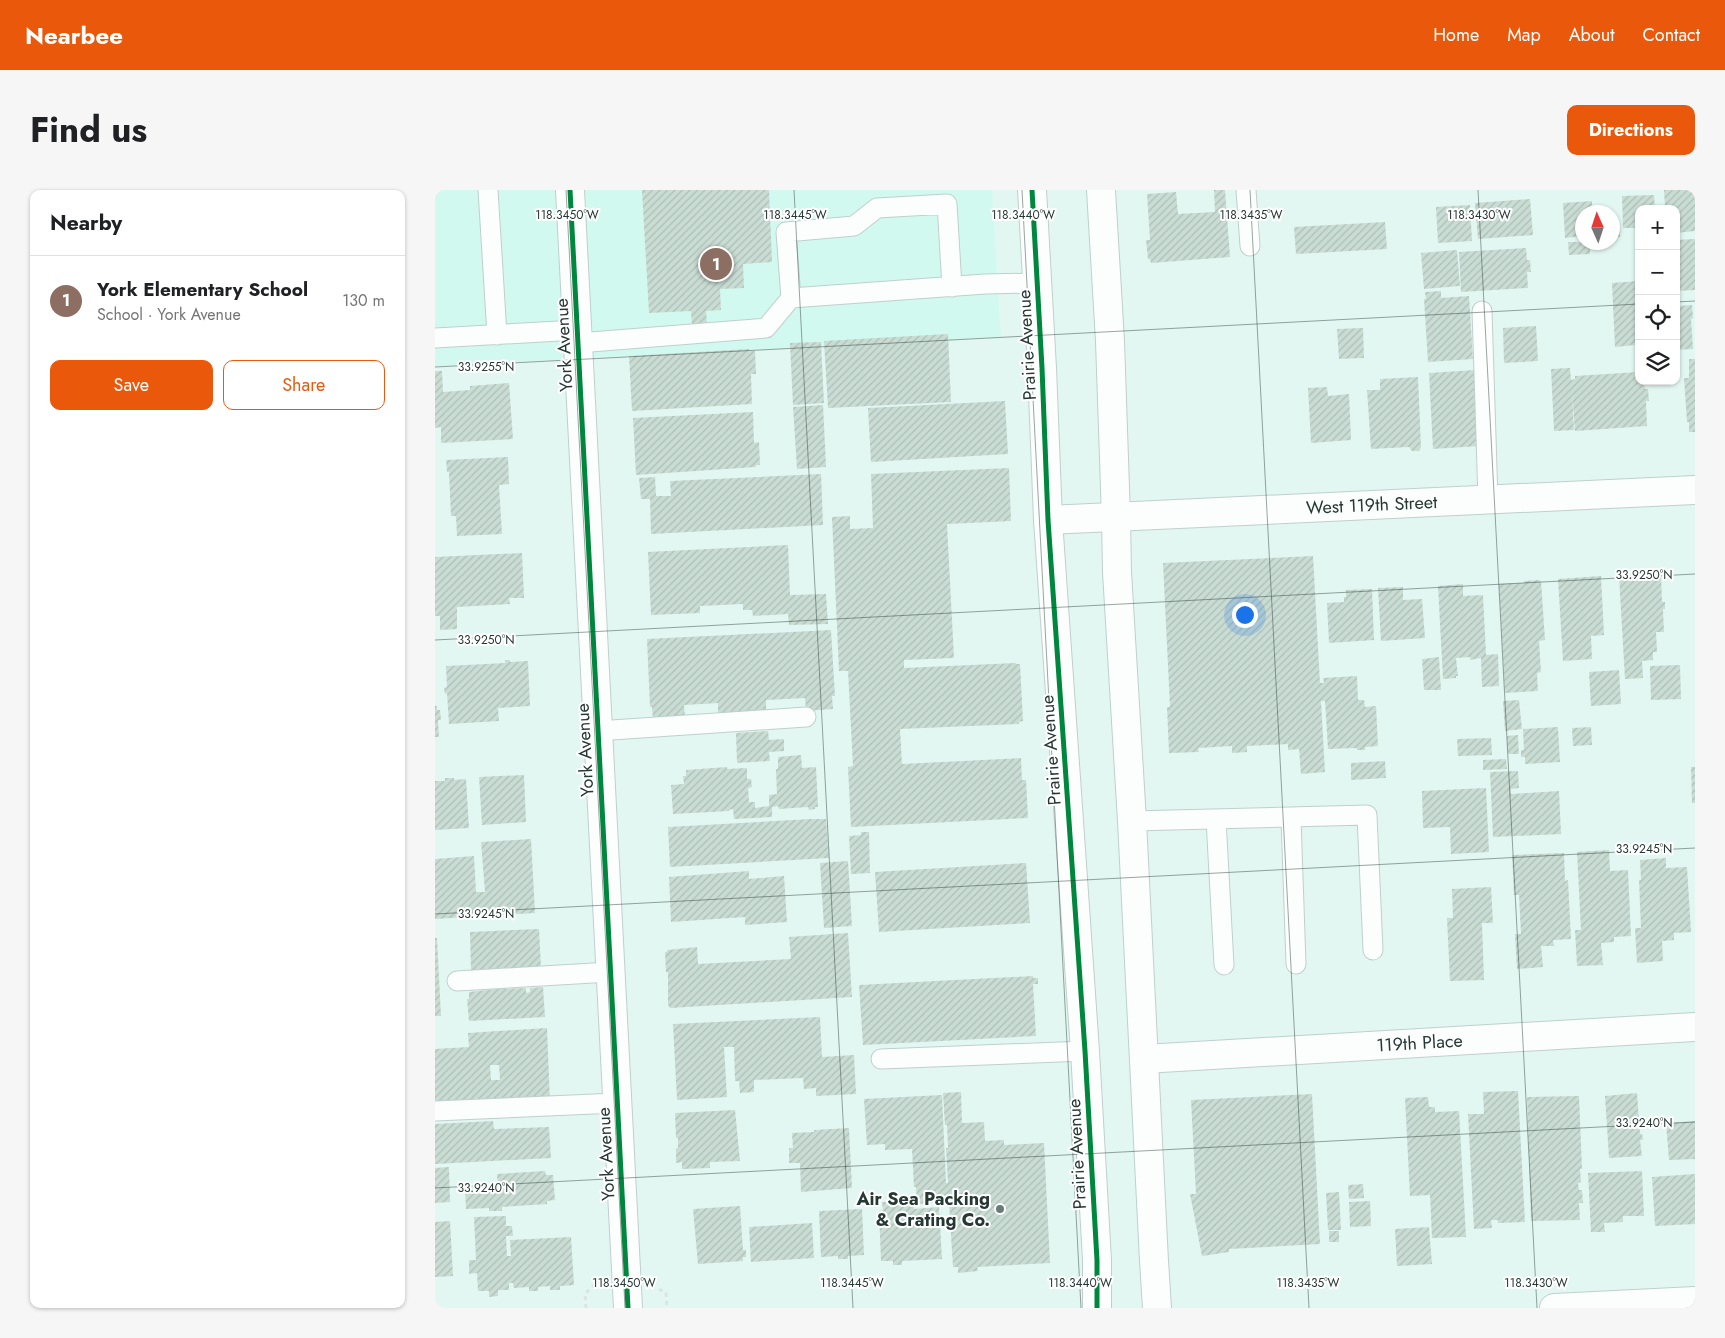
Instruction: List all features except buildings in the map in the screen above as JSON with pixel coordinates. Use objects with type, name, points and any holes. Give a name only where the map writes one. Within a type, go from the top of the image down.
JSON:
[{"type":"main road","name":"York Avenue","points":[[570,190],[628,1308]]},
{"type":"main road","name":"Prairie Avenue","points":[[1032,190],[1048,520],[1085,1051],[1097,1260],[1097,1308]]},
{"type":"main road","points":[[1101,190],[1110,341],[1117,572],[1157,1308]]},
{"type":"main road","name":"West 119th Street","points":[[1048,520],[1695,490]]},
{"type":"main road","name":"119th Place","points":[[1144,1059],[1695,1027]]},
{"type":"main road","points":[[1553,1308],[1695,1301]]},
{"type":"lane","points":[[488,190],[497,335]]},
{"type":"lane","points":[[1246,190],[1250,246]]},
{"type":"lane","points":[[435,338],[497,335],[577,337],[766,328],[791,298],[786,232],[854,226],[877,208],[947,204],[952,287]]},
{"type":"lane","points":[[791,298],[1037,283]]},
{"type":"lane","points":[[1482,311],[1488,500]]},
{"type":"lane","points":[[597,731],[806,717]]},
{"type":"lane","points":[[1132,821],[1367,815],[1373,950]]},
{"type":"lane","points":[[1291,818],[1296,964]]},
{"type":"lane","points":[[1216,819],[1224,965]]},
{"type":"lane","points":[[457,981],[610,972]]},
{"type":"lane","points":[[881,1059],[1085,1051]]},
{"type":"lane","points":[[435,1111],[617,1103]]},
{"type":"shaded area","points":[[435,190],[992,190],[1001,337],[435,366]]},
{"type":"cycle path","points":[[570,190],[628,1308]]},
{"type":"cycle path","points":[[1032,190],[1048,520],[1085,1051],[1097,1260],[1097,1308]]},
{"type":"place","name":"York Elementary School","points":[[716,264]]},
{"type":"place","name":"Air Sea Packing & Crating Co.","points":[[1000,1209]]}]
